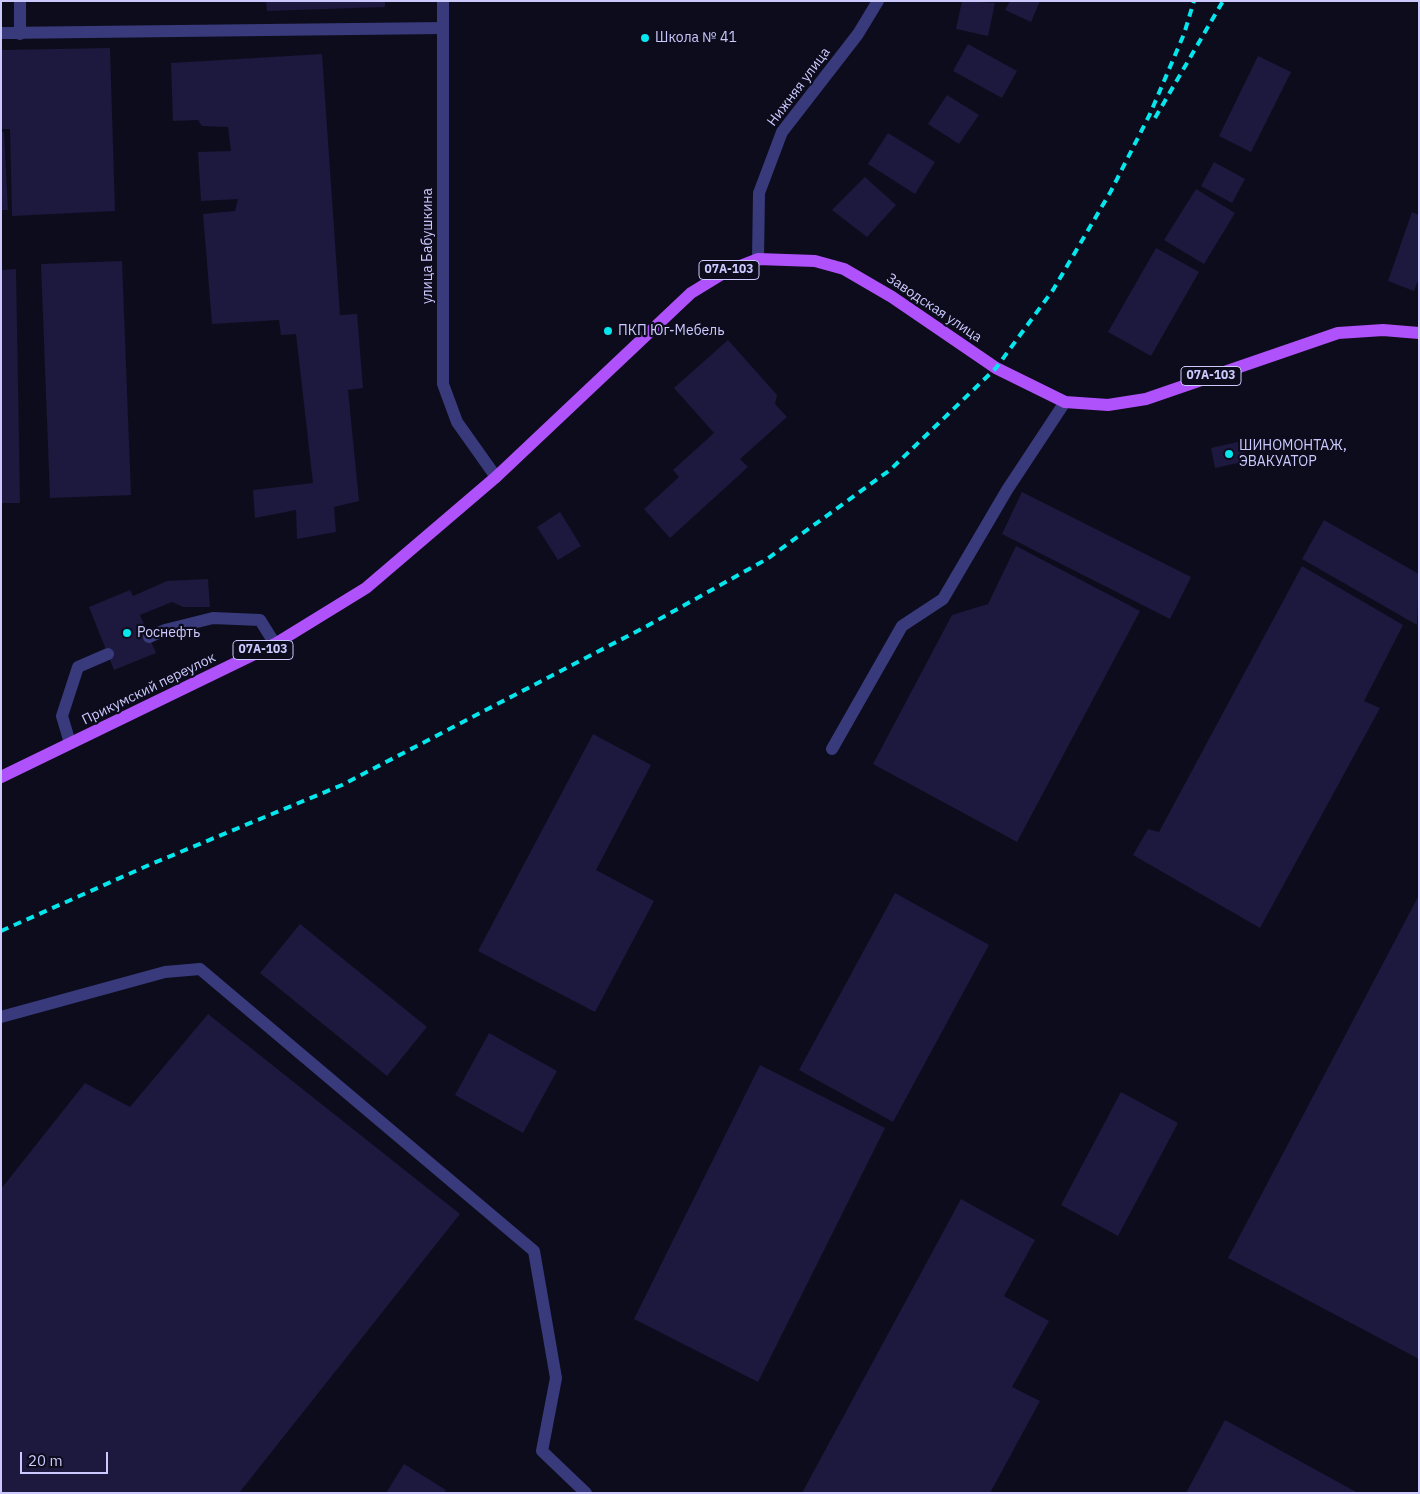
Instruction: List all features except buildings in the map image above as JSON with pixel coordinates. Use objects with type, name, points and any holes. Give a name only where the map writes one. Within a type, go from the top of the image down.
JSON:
[{"type":"main road","name":"Заводская улица","points":[[496,477],[588,388],[691,293],[727,271],[758,258],[815,262],[844,269],[892,297],[996,368],[1065,402],[1108,405],[1146,399],[1338,333],[1383,330],[1419,333]]},
{"type":"main road","name":"Прикумский переулок","points":[[1,776],[275,644],[366,588],[496,477]]},
{"type":"street","points":[[20,1],[20,34]]},
{"type":"street","name":"улица Бабушкина","points":[[443,1],[443,384],[457,422],[496,477]]},
{"type":"street","name":"Нижняя улица","points":[[758,258],[760,193],[782,132],[858,34],[878,1]]},
{"type":"street","points":[[1,33],[443,28]]},
{"type":"street","points":[[832,749],[902,626],[943,599],[1007,490],[1065,402]]},
{"type":"street","points":[[149,637],[165,630],[213,618],[260,620],[275,644]]},
{"type":"street","points":[[70,743],[62,716],[78,667],[108,654]]},
{"type":"street","points":[[1,1017],[165,972],[200,968],[534,1250],[556,1378],[542,1451],[586,1493]]},
{"type":"railway","points":[[1,931],[149,865],[342,785],[647,626],[767,559],[890,470],[996,368],[1053,290],[1111,191],[1150,114],[1184,34],[1194,1]]},
{"type":"railway","points":[[1155,118],[1223,1]]},
{"type":"place","name":"Школа № 41","points":[[645,38]]},
{"type":"place","name":"ПКП Юг-Мебель","points":[[608,331]]},
{"type":"place","name":"ШИНОМОНТАЖ, ЭВАКУАТОР","points":[[1229,454]]},
{"type":"place","name":"Роснефть","points":[[127,633]]}]
